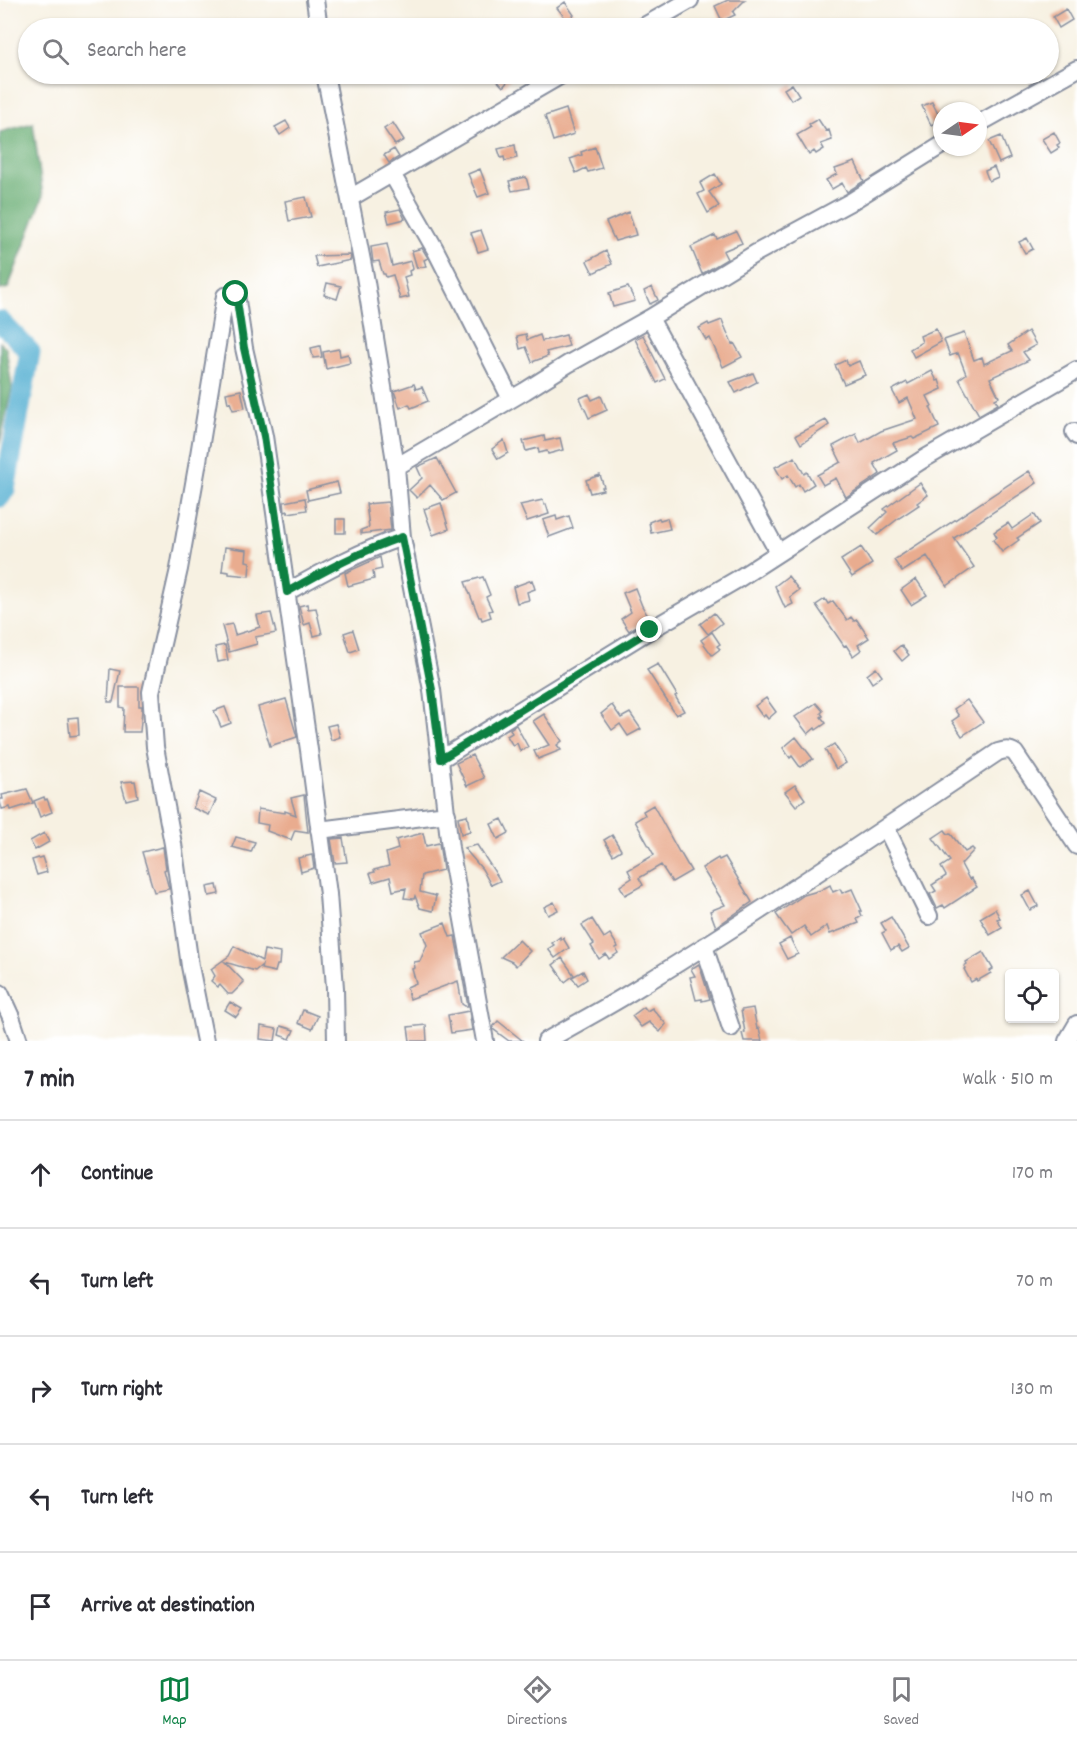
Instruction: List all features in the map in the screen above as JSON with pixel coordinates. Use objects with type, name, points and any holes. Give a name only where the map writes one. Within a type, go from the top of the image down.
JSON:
[{"type":"street","points":[[315,0],[318,18]]},
{"type":"street","points":[[658,18],[690,0]]},
{"type":"street","points":[[1059,79],[1077,69]]},
{"type":"street","points":[[327,84],[350,198],[396,467],[402,537],[432,690],[450,848],[485,1041]]},
{"type":"street","points":[[350,198],[546,84]]},
{"type":"street","points":[[987,119],[1050,84]]},
{"type":"street","points":[[396,467],[756,253],[852,201],[933,151]]},
{"type":"street","points":[[392,174],[435,249],[511,399]]},
{"type":"street","points":[[205,1041],[190,966],[173,844],[155,747],[151,692],[179,569],[225,296],[236,294],[244,348],[264,436],[308,738],[328,894],[335,988],[336,1041]]},
{"type":"street","points":[[650,318],[778,552]]},
{"type":"street","points":[[441,759],[650,630],[738,579],[922,460],[1077,370]]},
{"type":"street","points":[[287,592],[330,568],[402,537]]},
{"type":"street","points":[[546,1041],[631,992],[800,885],[998,752],[1010,750],[1015,753],[1077,846]]},
{"type":"street","points":[[319,830],[447,814]]},
{"type":"street","points":[[886,828],[929,916]]},
{"type":"street","points":[[704,946],[731,1028]]},
{"type":"street","points":[[0,993],[11,1017],[18,1041]]},
{"type":"street","points":[[1067,1041],[1077,1024]]},
{"type":"green space","points":[[33,123],[43,197],[8,288],[0,290],[0,132]]},
{"type":"green space","points":[[0,342],[6,348],[12,388],[0,443]]},
{"type":"building","points":[[728,0],[745,0],[733,12],[735,15],[728,18],[721,18],[715,6]]},
{"type":"building","points":[[565,2],[574,15],[565,18],[557,8]]},
{"type":"building","points":[[1066,9],[1072,20],[1059,28],[1059,18],[1053,17]]},
{"type":"building","points":[[792,84],[799,95],[791,100],[784,89]]},
{"type":"building","points":[[932,102],[933,124],[931,125],[922,106]]},
{"type":"building","points":[[566,109],[574,134],[553,141],[545,116]]},
{"type":"building","points":[[818,119],[826,131],[829,130],[832,140],[821,144],[824,149],[816,154],[814,151],[809,155],[797,135],[811,127],[809,124]]},
{"type":"building","points":[[286,121],[290,128],[280,135],[275,127]]},
{"type":"building","points":[[393,123],[404,140],[395,145],[384,129]]},
{"type":"building","points":[[1054,132],[1060,143],[1057,145],[1059,148],[1051,153],[1042,139]]},
{"type":"building","points":[[1001,136],[1010,158],[999,163],[989,141]]},
{"type":"building","points":[[515,145],[517,158],[505,161],[504,157],[501,158],[498,149]]},
{"type":"building","points":[[595,147],[602,168],[588,172],[586,168],[576,173],[570,159]]},
{"type":"building","points":[[394,149],[399,157],[389,163],[384,155]]},
{"type":"building","points":[[855,162],[864,181],[847,192],[842,183],[832,189],[826,180],[837,174],[835,169]]},
{"type":"building","points":[[994,167],[998,177],[989,181],[985,171]]},
{"type":"building","points":[[480,169],[489,193],[478,197],[468,174]]},
{"type":"building","points":[[715,174],[721,184],[709,192],[719,206],[708,213],[698,194],[704,191],[700,183]]},
{"type":"building","points":[[526,177],[529,188],[512,191],[509,181]]},
{"type":"building","points":[[306,197],[311,217],[289,221],[285,201]]},
{"type":"building","points":[[400,209],[405,219],[389,223],[386,212]]},
{"type":"building","points":[[629,212],[636,235],[615,241],[606,222]]},
{"type":"building","points":[[481,230],[488,249],[478,252],[471,233]]},
{"type":"building","points":[[736,231],[742,243],[723,251],[727,259],[702,274],[691,247],[715,235],[717,239]]},
{"type":"building","points":[[1027,238],[1033,249],[1025,253],[1019,242]]},
{"type":"building","points":[[387,244],[392,266],[411,261],[413,269],[409,271],[410,275],[404,277],[409,297],[400,299],[393,275],[386,277],[379,261],[373,262],[371,247]]},
{"type":"building","points":[[422,248],[428,258],[424,260],[426,266],[417,268],[412,251]]},
{"type":"building","points":[[606,251],[612,264],[593,273],[587,261]]},
{"type":"building","points":[[350,255],[351,260],[317,267],[314,256]]},
{"type":"building","points":[[327,283],[341,286],[337,299],[324,295]]},
{"type":"building","points":[[628,287],[635,301],[613,307],[609,293]]},
{"type":"building","points":[[652,287],[658,300],[650,304],[644,291]]},
{"type":"building","points":[[722,320],[732,344],[734,343],[742,357],[723,367],[710,338],[706,340],[699,328]]},
{"type":"building","points":[[936,329],[941,342],[914,357],[910,349],[922,342],[920,336]]},
{"type":"building","points":[[1028,331],[1036,345],[1023,352],[1029,360],[990,378],[999,397],[995,399],[998,404],[979,415],[959,379],[966,374],[958,353],[950,356],[944,340],[964,333],[974,360],[982,357],[984,364],[1012,351],[1008,345]]},
{"type":"building","points":[[526,334],[527,340],[540,335],[542,341],[566,335],[569,346],[546,352],[548,356],[532,362],[526,347],[520,349],[517,336]]},
{"type":"building","points":[[643,335],[665,379],[657,383],[635,339]]},
{"type":"building","points":[[320,346],[322,357],[313,358],[311,348]]},
{"type":"building","points":[[339,349],[340,356],[348,354],[350,363],[326,369],[323,352]]},
{"type":"building","points":[[846,360],[848,366],[859,361],[865,375],[844,384],[835,365]]},
{"type":"building","points":[[932,371],[942,389],[927,396],[939,427],[914,439],[912,437],[893,443],[897,450],[874,463],[880,474],[846,497],[836,478],[823,485],[817,475],[841,462],[833,446],[856,434],[860,443],[881,431],[917,419],[908,398],[899,403],[892,390]]},
{"type":"building","points":[[753,373],[757,382],[736,393],[730,382]]},
{"type":"building","points":[[414,384],[416,389],[422,387],[428,401],[411,408],[409,404],[400,408],[394,391]]},
{"type":"building","points":[[241,390],[245,408],[233,410],[230,402],[228,403],[226,393]]},
{"type":"building","points":[[589,394],[592,400],[601,396],[607,410],[589,418],[580,398]]},
{"type":"building","points":[[826,420],[829,425],[801,444],[796,435]]},
{"type":"building","points":[[544,436],[545,441],[560,438],[563,450],[548,454],[547,451],[539,453],[538,448],[526,451],[523,441]]},
{"type":"building","points":[[504,440],[508,453],[498,459],[492,449]]},
{"type":"building","points":[[795,457],[804,474],[807,472],[814,484],[803,491],[799,484],[795,487],[788,475],[782,479],[775,467]]},
{"type":"building","points":[[437,458],[456,493],[443,500],[430,485],[417,498],[409,490],[422,478],[417,467]]},
{"type":"building","points":[[1029,471],[1037,483],[954,538],[974,567],[947,586],[927,556],[902,572],[894,560]]},
{"type":"building","points":[[600,475],[603,490],[590,493],[586,480]]},
{"type":"building","points":[[337,482],[340,493],[308,500],[306,490]]},
{"type":"building","points":[[920,483],[928,495],[917,503],[919,505],[877,535],[870,528],[887,512],[884,509]]},
{"type":"building","points":[[305,498],[307,510],[285,512],[284,502]]},
{"type":"building","points":[[543,500],[549,514],[527,521],[520,505]]},
{"type":"building","points":[[388,502],[391,530],[361,534],[361,530],[369,527],[366,504]]},
{"type":"building","points":[[441,503],[449,529],[433,535],[424,509]]},
{"type":"building","points":[[1034,514],[1040,523],[1017,538],[1019,540],[1002,552],[993,540],[997,537],[994,532],[1008,523],[1012,529]]},
{"type":"building","points":[[556,516],[557,520],[569,516],[573,528],[549,537],[543,520]]},
{"type":"building","points":[[659,518],[660,520],[667,518],[670,529],[651,533],[649,522]]},
{"type":"building","points":[[336,519],[345,519],[345,533],[336,533]]},
{"type":"building","points":[[225,547],[247,550],[246,561],[250,562],[249,576],[222,571]]},
{"type":"building","points":[[861,547],[872,564],[852,577],[841,560]]},
{"type":"building","points":[[380,557],[382,569],[373,571],[374,579],[348,586],[345,573]]},
{"type":"building","points":[[788,576],[799,590],[790,597],[793,604],[785,608],[775,586]]},
{"type":"building","points":[[483,577],[490,595],[486,597],[492,610],[489,611],[491,617],[482,620],[465,582]]},
{"type":"building","points":[[916,579],[927,595],[911,605],[901,590]]},
{"type":"building","points":[[532,580],[535,589],[527,592],[529,600],[517,603],[513,587]]},
{"type":"building","points":[[635,588],[649,618],[629,631],[621,619],[631,612],[623,593]]},
{"type":"building","points":[[825,599],[828,604],[833,601],[847,620],[851,617],[854,621],[857,620],[869,638],[858,645],[861,650],[853,656],[816,605]]},
{"type":"building","points":[[307,604],[308,609],[316,608],[322,634],[314,636],[310,623],[304,625],[299,606]]},
{"type":"building","points":[[271,613],[276,633],[255,637],[257,644],[229,652],[222,626],[232,624],[235,635],[260,627],[257,615]]},
{"type":"building","points":[[714,613],[722,623],[708,634],[700,624]]},
{"type":"building","points":[[353,630],[359,649],[350,652],[344,633]]},
{"type":"building","points":[[712,632],[720,644],[717,646],[720,649],[712,655],[701,640]]},
{"type":"building","points":[[225,645],[228,660],[218,662],[215,647]]},
{"type":"building","points":[[901,645],[909,655],[902,661],[894,651]]},
{"type":"building","points":[[658,664],[684,711],[676,715],[647,670]]},
{"type":"building","points":[[876,668],[882,676],[872,683],[867,675]]},
{"type":"building","points":[[110,669],[120,671],[113,702],[108,702]]},
{"type":"building","points":[[120,687],[139,687],[139,706],[142,706],[140,732],[123,732],[124,708],[120,707]]},
{"type":"building","points":[[766,698],[776,712],[768,719],[765,715],[763,717],[755,706]]},
{"type":"building","points":[[286,699],[297,737],[270,746],[258,707]]},
{"type":"building","points":[[967,700],[983,722],[962,736],[952,721],[959,716],[954,709]]},
{"type":"building","points":[[816,703],[823,711],[821,717],[826,723],[808,734],[795,717]]},
{"type":"building","points":[[612,705],[621,718],[630,713],[641,729],[628,736],[620,724],[612,730],[601,714]]},
{"type":"building","points":[[225,707],[231,723],[221,727],[214,711]]},
{"type":"building","points":[[544,714],[562,741],[557,745],[561,750],[538,759],[534,751],[549,745],[533,721]]},
{"type":"building","points":[[78,717],[79,735],[70,736],[68,718]]},
{"type":"building","points":[[336,724],[340,737],[331,740],[327,726]]},
{"type":"building","points":[[516,725],[528,747],[520,751],[517,743],[513,746],[507,736],[512,733],[510,729]]},
{"type":"building","points":[[796,737],[813,759],[800,767],[783,748]]},
{"type":"building","points":[[834,744],[846,763],[836,769],[825,750]]},
{"type":"building","points":[[472,755],[484,778],[467,786],[456,763]]},
{"type":"building","points":[[135,781],[138,797],[126,800],[121,782]]},
{"type":"building","points":[[795,785],[805,799],[796,806],[785,792]]},
{"type":"building","points":[[27,789],[33,803],[11,810],[10,807],[2,809],[0,799],[3,799],[2,795]]},
{"type":"building","points":[[199,792],[216,800],[209,815],[193,808]]},
{"type":"building","points":[[304,795],[308,832],[295,830],[291,840],[267,831],[268,825],[257,823],[258,809],[285,813],[285,811],[296,815],[291,798]]},
{"type":"building","points":[[44,797],[52,812],[40,817],[34,801]]},
{"type":"building","points":[[653,805],[691,871],[672,882],[661,865],[639,878],[643,885],[625,895],[620,886],[632,878],[628,870],[654,855],[635,821],[645,815],[643,811]]},
{"type":"building","points":[[467,815],[470,831],[461,834],[458,817]]},
{"type":"building","points":[[502,819],[509,833],[498,839],[491,824]]},
{"type":"building","points":[[945,830],[965,852],[972,848],[974,850],[961,864],[969,879],[971,878],[977,887],[945,908],[943,905],[937,908],[930,894],[936,891],[932,885],[946,876],[941,867],[950,861],[933,838]]},
{"type":"building","points":[[44,833],[49,842],[35,850],[30,841]]},
{"type":"building","points":[[423,833],[426,846],[439,843],[443,870],[422,875],[420,892],[436,896],[433,911],[420,908],[415,896],[414,899],[404,898],[406,888],[393,891],[390,877],[373,882],[370,873],[389,866],[386,853],[398,849],[396,840]]},
{"type":"building","points":[[612,835],[621,850],[613,855],[604,840]]},
{"type":"building","points":[[236,837],[255,842],[251,852],[232,847]]},
{"type":"building","points":[[343,838],[347,862],[335,863],[331,839]]},
{"type":"building","points":[[477,845],[500,881],[491,885],[482,869],[464,848]]},
{"type":"building","points":[[163,847],[166,869],[164,870],[169,889],[154,892],[142,852]]},
{"type":"building","points":[[312,855],[314,868],[301,872],[298,858]]},
{"type":"building","points":[[42,857],[47,872],[37,875],[32,860]]},
{"type":"building","points":[[725,857],[752,902],[716,927],[710,911],[725,905],[702,868],[718,858],[719,860]]},
{"type":"building","points":[[217,885],[219,894],[209,896],[207,887]]},
{"type":"building","points":[[830,885],[833,892],[840,889],[842,893],[852,889],[862,911],[860,911],[862,916],[857,919],[859,923],[830,934],[827,926],[811,937],[804,926],[791,935],[776,914],[804,895]]},
{"type":"building","points":[[1030,891],[1038,906],[1030,910],[1022,895]]},
{"type":"building","points":[[554,902],[558,910],[548,915],[544,907]]},
{"type":"building","points":[[995,909],[1002,928],[990,935],[980,918]]},
{"type":"building","points":[[891,917],[909,948],[902,952],[898,946],[891,950],[882,933],[886,931],[881,923]]},
{"type":"building","points":[[592,919],[604,938],[610,934],[618,947],[616,948],[618,953],[609,959],[606,954],[599,959],[591,946],[594,944],[582,925]]},
{"type":"building","points":[[445,923],[450,937],[455,936],[468,1006],[462,1004],[458,981],[410,999],[407,987],[416,983],[412,969],[415,968],[414,962],[420,961],[427,945],[422,932]]},
{"type":"building","points":[[560,937],[569,948],[555,958],[548,949]]},
{"type":"building","points":[[790,938],[798,954],[787,959],[779,944]]},
{"type":"building","points":[[519,940],[530,951],[516,966],[501,957]]},
{"type":"building","points":[[234,946],[262,961],[264,950],[280,953],[279,965],[275,972],[261,969],[262,965],[255,971],[225,962],[244,982],[232,994],[228,994],[220,985],[218,987],[211,981],[215,976],[211,969],[229,956]]},
{"type":"building","points":[[983,952],[993,969],[991,973],[971,982],[964,966],[966,962]]},
{"type":"building","points":[[562,958],[574,975],[565,982],[553,965]]},
{"type":"building","points":[[699,964],[710,999],[702,1001],[702,999],[696,1000],[690,977],[695,976],[691,969]]},
{"type":"building","points":[[583,971],[587,979],[578,985],[572,977]]},
{"type":"building","points":[[230,1002],[242,1009],[236,1017],[225,1010]]},
{"type":"building","points":[[644,1007],[647,1011],[652,1008],[666,1024],[660,1032],[649,1022],[641,1027],[632,1016]]},
{"type":"building","points":[[753,1008],[762,1041],[744,1041],[742,1033],[745,1032],[741,1010]]},
{"type":"building","points":[[303,1010],[318,1016],[312,1029],[298,1023]]},
{"type":"building","points":[[469,1011],[472,1030],[451,1033],[448,1015]]},
{"type":"building","points":[[498,1021],[523,1041],[509,1041],[493,1029]]},
{"type":"building","points":[[426,1025],[427,1041],[410,1041],[408,1027]]},
{"type":"building","points":[[261,1026],[277,1029],[275,1041],[260,1039]]},
{"type":"building","points":[[281,1026],[294,1030],[290,1039],[279,1035]]},
{"type":"waterway","points":[[0,321],[30,352],[5,489],[0,497]]},
{"type":"route","points":[[236,294],[244,348],[264,436],[287,592],[330,568],[402,537],[432,690],[441,759],[650,630]]}]
